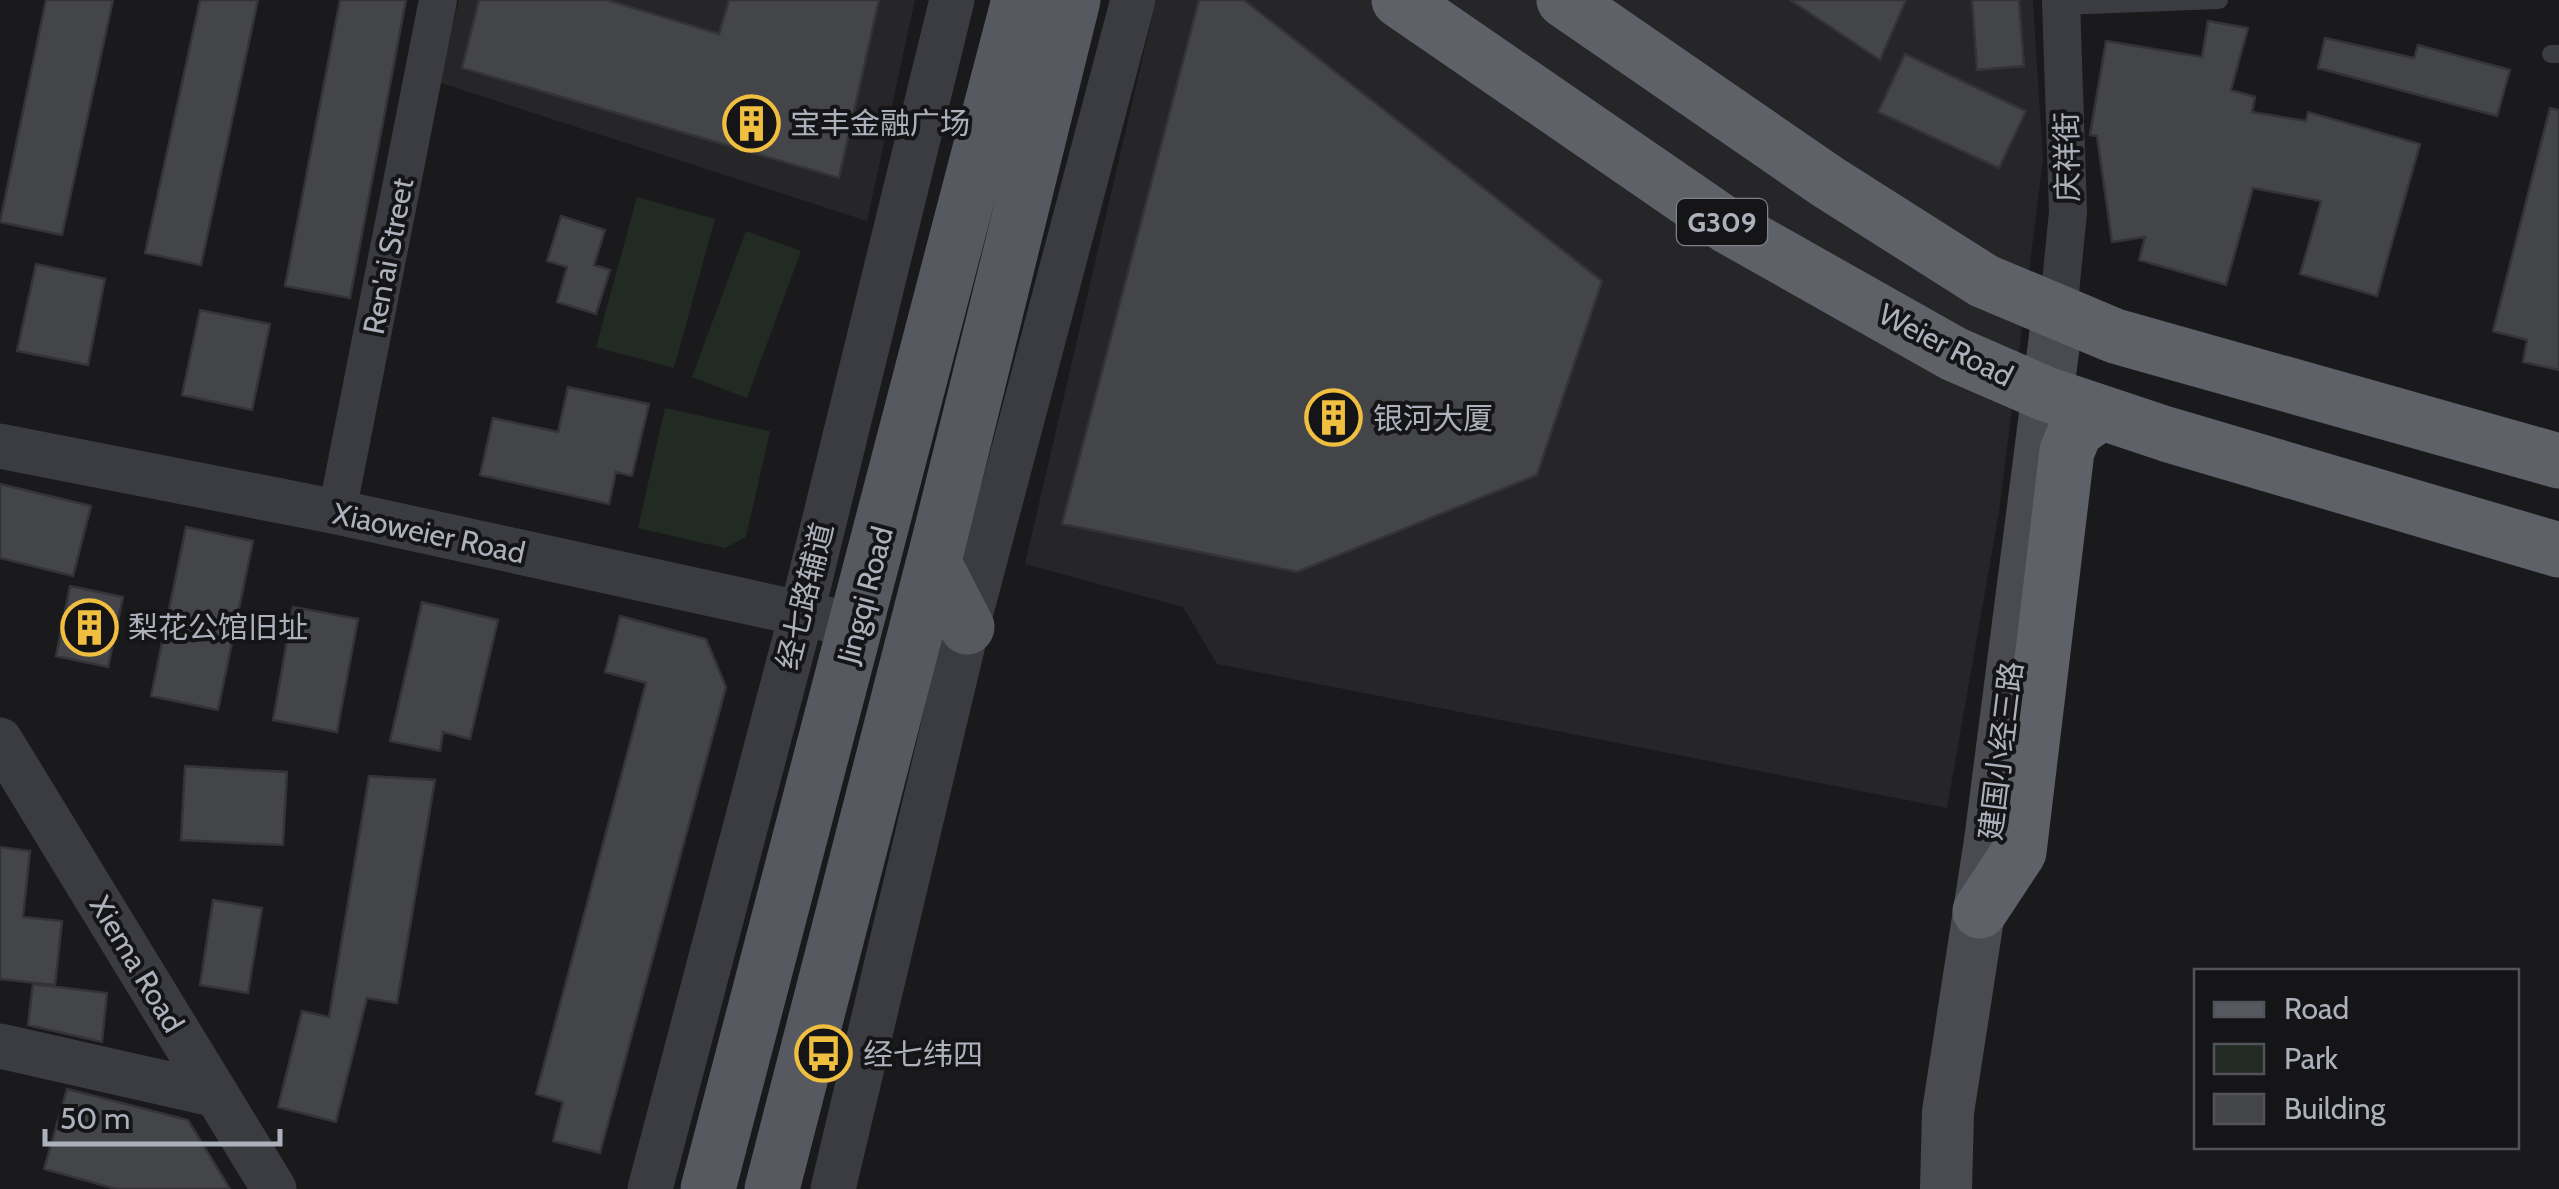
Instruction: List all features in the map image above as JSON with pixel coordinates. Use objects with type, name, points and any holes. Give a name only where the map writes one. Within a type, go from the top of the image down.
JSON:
[{"type":"highway","name":"Weier Road","points":[[1398,0],[1729,227],[1954,354],[2046,394],[2559,550]]},
{"type":"highway","points":[[1564,0],[1828,182],[1984,281],[2133,341],[2559,461]]},
{"type":"highway","points":[[1980,911],[2019,852],[2012,794],[2067,450],[2076,430],[2102,412]]},
{"type":"main road","name":"Jingqi Road","points":[[708,1189],[1020,0]]},
{"type":"main road","name":"Jingqi Road","points":[[772,1189],[934,562],[1073,0]]},
{"type":"main road","name":"建国小经三路","points":[[2012,794],[2046,394],[2058,313]]},
{"type":"main road","points":[[934,562],[967,627]]},
{"type":"main road","points":[[1946,1189],[1948,1112],[1980,911]]},
{"type":"street","name":"Ren'ai Street","points":[[337,512],[438,0]]},
{"type":"street","name":"经七路辅道","points":[[650,1189],[801,616],[952,0]]},
{"type":"street","points":[[833,1189],[967,627],[1132,0]]},
{"type":"street","name":"庆祥街","points":[[2058,313],[2068,212],[2061,3]]},
{"type":"street","name":"Xiaoweier Road","points":[[0,446],[337,512],[801,616],[858,624]]},
{"type":"street","name":"Xiema Road","points":[[0,740],[274,1189]]},
{"type":"street","points":[[0,1046],[217,1095]]},
{"type":"lane","points":[[2061,3],[2219,0]]},
{"type":"shaded area","name":"宝丰金融广场","points":[[459,0],[915,0],[867,221],[438,82]]},
{"type":"shaded area","points":[[1156,0],[2033,0],[2043,159],[1999,512],[1947,808],[1217,664],[1183,607],[1025,564]]},
{"type":"green space","points":[[637,197],[715,219],[674,368],[596,347]]},
{"type":"green space","points":[[746,231],[801,251],[747,398],[692,377]]},
{"type":"green space","points":[[665,408],[770,431],[746,537],[725,548],[638,528]]},
{"type":"building","points":[[46,0],[113,0],[62,235],[0,222]]},
{"type":"building","points":[[200,0],[258,0],[201,265],[145,253]]},
{"type":"building","points":[[340,0],[406,0],[350,298],[285,286]]},
{"type":"building","name":"宝丰金融广场","points":[[479,0],[607,0],[719,34],[729,0],[879,0],[839,178],[462,68]]},
{"type":"building","points":[[1199,0],[1244,0],[1602,281],[1537,475],[1297,572],[1062,524]]},
{"type":"building","points":[[1790,0],[1906,0],[1880,60]]},
{"type":"building","points":[[1972,0],[2019,0],[2024,66],[1977,70]]},
{"type":"building","points":[[2208,21],[2248,28],[2231,90],[2255,97],[2252,112],[2306,121],[2308,112],[2420,144],[2377,296],[2300,274],[2321,201],[2253,188],[2226,285],[2139,260],[2145,237],[2112,242],[2097,136],[2090,135],[2106,41],[2202,57]]},
{"type":"building","points":[[2325,38],[2414,58],[2418,45],[2510,70],[2497,116],[2318,68]]},
{"type":"building","points":[[1905,54],[2026,111],[1999,168],[1878,112]]},
{"type":"building","points":[[2550,108],[2559,110],[2559,370],[2523,362],[2527,340],[2493,331]]},
{"type":"building","points":[[561,216],[605,230],[594,265],[610,270],[596,314],[557,302],[567,267],[547,261]]},
{"type":"building","points":[[36,264],[105,279],[88,365],[17,351]]},
{"type":"building","points":[[200,310],[270,324],[252,410],[182,395]]},
{"type":"building","points":[[568,387],[649,404],[632,476],[616,472],[609,504],[480,475],[493,418],[558,432]]},
{"type":"building","points":[[0,484],[91,506],[73,576],[0,558]]},
{"type":"building","points":[[186,527],[253,541],[218,710],[151,696]]},
{"type":"building","name":"梨花公馆旧址","points":[[70,586],[123,597],[108,667],[56,656]]},
{"type":"building","points":[[422,602],[498,620],[470,739],[443,732],[440,751],[390,741]]},
{"type":"building","points":[[293,607],[358,619],[337,732],[273,720]]},
{"type":"building","points":[[620,616],[706,639],[726,687],[600,1153],[553,1141],[563,1102],[536,1094],[646,683],[605,672]]},
{"type":"building","points":[[185,766],[287,772],[283,845],[181,840]]},
{"type":"building","points":[[369,776],[435,780],[397,1003],[367,998],[336,1122],[278,1107],[302,1011],[329,1017]]},
{"type":"building","points":[[0,847],[30,851],[23,917],[62,921],[55,985],[0,979]]},
{"type":"building","points":[[213,900],[262,908],[248,993],[200,985]]},
{"type":"building","points":[[33,984],[107,993],[102,1042],[28,1025]]},
{"type":"building","points":[[67,1089],[188,1120],[230,1189],[116,1189],[44,1169]]},
{"type":"place","name":"宝丰金融广场","points":[[751,123]]},
{"type":"place","name":"银河大厦","points":[[1334,418]]},
{"type":"place","name":"梨花公馆旧址","points":[[89,627]]},
{"type":"place","name":"经七纬四","points":[[824,1054]]}]
